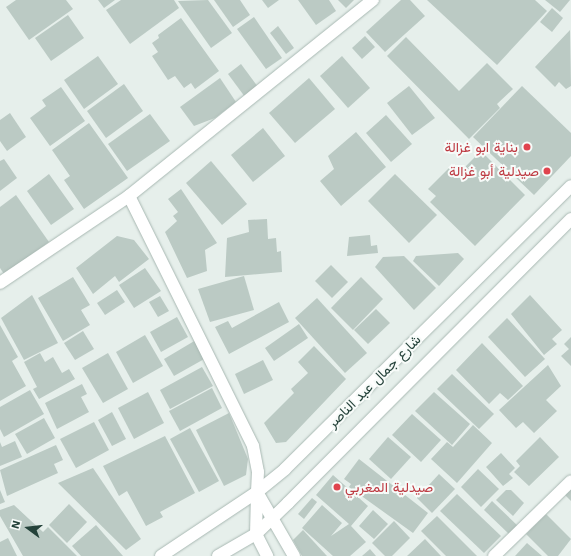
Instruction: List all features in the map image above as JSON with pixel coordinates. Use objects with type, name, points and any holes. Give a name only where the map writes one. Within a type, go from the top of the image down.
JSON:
[{"type":"main road","points":[[0,283],[129,196],[373,0]]},
{"type":"main road","name":"شارع جمال عبد الناصر","points":[[161,556],[257,492],[571,186]]},
{"type":"main road","points":[[129,196],[253,446],[258,472],[256,534],[267,556]]},
{"type":"main road","name":"شارع جمال عبد الناصر","points":[[218,556],[256,534],[270,517],[571,219]]},
{"type":"main road","points":[[494,556],[571,481]]},
{"type":"main road","points":[[257,492],[270,517],[294,556]]},
{"type":"building","points":[[16,0],[66,0],[73,9],[29,40],[6,7]]},
{"type":"building","points":[[98,0],[115,0],[104,8]]},
{"type":"building","points":[[121,0],[174,0],[179,8],[130,44],[106,10]]},
{"type":"building","points":[[208,0],[232,33],[211,48],[178,1]]},
{"type":"building","points":[[214,0],[240,0],[250,15],[233,27]]},
{"type":"building","points":[[262,0],[279,0],[268,8]]},
{"type":"building","points":[[298,0],[329,0],[336,11],[316,25]]},
{"type":"building","points":[[338,0],[354,0],[346,8]]},
{"type":"building","points":[[401,0],[410,0],[425,16],[385,52],[366,32]]},
{"type":"building","points":[[427,0],[535,0],[547,11],[497,65]]},
{"type":"building","points":[[545,0],[570,0],[560,12]]},
{"type":"building","points":[[552,8],[563,18],[552,32],[540,22]]},
{"type":"building","points":[[68,15],[84,38],[51,61],[35,38]]},
{"type":"building","points":[[254,17],[282,58],[266,69],[237,29]]},
{"type":"building","points":[[181,18],[219,71],[195,89],[191,83],[184,88],[175,76],[168,80],[152,56],[158,52],[152,43],[159,38],[158,35]]},
{"type":"building","points":[[278,26],[294,48],[286,54],[270,33]]},
{"type":"building","points":[[570,30],[571,86],[566,89],[559,82],[555,87],[535,67]]},
{"type":"building","points":[[365,36],[375,47],[362,59],[352,48]]},
{"type":"building","points":[[406,37],[459,91],[487,63],[513,89],[497,104],[500,108],[469,139],[387,56]]},
{"type":"building","points":[[98,56],[118,84],[84,109],[64,80]]},
{"type":"building","points":[[342,56],[370,88],[348,108],[320,76]]},
{"type":"building","points":[[241,64],[258,87],[245,97],[228,74]]},
{"type":"building","points":[[220,78],[236,102],[215,118],[194,126],[180,107]]},
{"type":"building","points":[[309,78],[335,109],[295,143],[269,113]]},
{"type":"building","points":[[124,84],[143,111],[106,138],[87,111]]},
{"type":"building","points":[[409,86],[435,118],[412,135],[387,103]]},
{"type":"building","name":"بناية ابو غزالة","points":[[522,86],[571,133],[571,156],[534,195],[473,137]]},
{"type":"building","points":[[61,87],[85,121],[50,146],[30,118],[46,106],[42,100]]},
{"type":"building","points":[[10,113],[26,137],[7,151],[0,141],[0,120]]},
{"type":"building","points":[[150,114],[170,141],[127,171],[108,144]]},
{"type":"building","points":[[386,115],[412,144],[391,162],[366,133]]},
{"type":"building","points":[[89,123],[128,178],[84,209],[64,180],[70,176],[52,150]]},
{"type":"building","points":[[263,128],[285,156],[253,182],[231,155]]},
{"type":"building","points":[[356,132],[386,167],[341,206],[320,181],[334,169],[328,156]]},
{"type":"building","points":[[481,151],[525,195],[475,246],[430,202],[436,196],[428,189],[451,166],[459,173]]},
{"type":"building","points":[[4,159],[17,178],[0,191],[0,161]]},
{"type":"building","points":[[211,161],[247,204],[222,225],[186,183]]},
{"type":"building","points":[[49,174],[74,209],[51,225],[27,191]]},
{"type":"building","points":[[395,174],[437,215],[409,243],[368,201]]},
{"type":"building","points":[[181,189],[217,243],[205,250],[207,271],[187,278],[165,232],[177,221],[173,216],[178,212],[168,199]]},
{"type":"building","points":[[16,195],[49,242],[4,274],[0,268],[0,207]]},
{"type":"building","points":[[267,219],[268,239],[276,238],[277,252],[281,251],[282,272],[225,277],[227,238],[249,232],[248,220]]},
{"type":"building","points":[[370,235],[371,246],[377,245],[378,253],[347,256],[349,237]]},
{"type":"building","points":[[117,236],[134,240],[149,259],[119,282],[115,276],[93,294],[76,268]]},
{"type":"building","points":[[458,253],[464,259],[439,286],[413,261],[416,256]]},
{"type":"building","points":[[404,256],[436,288],[414,310],[375,267],[383,257]]},
{"type":"building","points":[[331,265],[348,282],[332,298],[315,281]]},
{"type":"building","points":[[145,268],[161,291],[134,308],[119,285]]},
{"type":"building","points":[[244,276],[254,310],[210,322],[198,289]]},
{"type":"building","points":[[73,277],[90,305],[81,310],[90,325],[63,341],[38,298]]},
{"type":"building","points":[[361,277],[383,299],[353,330],[331,308]]},
{"type":"building","points":[[117,290],[125,302],[105,315],[97,303]]},
{"type":"building","points":[[32,295],[58,343],[24,360],[1,318]]},
{"type":"building","points":[[530,295],[562,330],[552,339],[557,344],[544,355],[511,314]]},
{"type":"building","points":[[160,296],[169,311],[158,317],[149,302]]},
{"type":"building","points":[[317,298],[367,353],[345,373],[295,318]]},
{"type":"building","points":[[279,302],[289,322],[229,354],[215,327],[228,321],[232,328]]},
{"type":"building","points":[[376,309],[390,323],[368,344],[354,330]]},
{"type":"building","points":[[177,317],[188,337],[161,352],[150,332]]},
{"type":"building","points":[[507,318],[545,359],[525,377],[488,337]]},
{"type":"building","points":[[299,324],[308,338],[274,361],[265,348]]},
{"type":"building","points":[[0,325],[18,357],[12,361],[26,386],[0,401]]},
{"type":"building","points":[[83,331],[94,349],[75,360],[64,343]]},
{"type":"building","points":[[145,335],[163,366],[133,383],[116,352]]},
{"type":"building","points":[[571,337],[571,366],[561,356],[569,349],[564,344]]},
{"type":"building","points":[[196,340],[206,358],[174,376],[164,359]]},
{"type":"building","points":[[482,343],[523,386],[508,400],[500,393],[489,404],[456,370]]},
{"type":"building","points":[[314,346],[346,379],[286,442],[276,443],[264,423],[294,393],[291,389],[308,373],[298,362]]},
{"type":"building","points":[[40,353],[45,362],[53,357],[62,373],[69,369],[75,379],[39,399],[33,389],[37,387],[24,362]]},
{"type":"building","points":[[108,353],[128,389],[103,403],[82,368]]},
{"type":"building","points":[[263,360],[273,380],[244,394],[235,374]]},
{"type":"building","points":[[548,365],[561,386],[546,400],[557,411],[534,433],[523,422],[516,428],[499,410]]},
{"type":"building","points":[[202,367],[213,386],[170,409],[160,390]]},
{"type":"building","points":[[452,374],[494,414],[479,429],[437,389]]},
{"type":"building","points":[[82,384],[87,394],[81,397],[89,412],[57,429],[45,403]]},
{"type":"building","points":[[212,388],[222,408],[180,431],[169,411]]},
{"type":"building","points":[[30,390],[44,414],[4,437],[0,429],[0,407]]},
{"type":"building","points":[[148,392],[164,423],[134,439],[118,408]]},
{"type":"building","points":[[434,392],[470,424],[452,445],[415,411]]},
{"type":"building","points":[[112,412],[126,439],[112,446],[98,420]]},
{"type":"building","points":[[229,413],[248,459],[246,475],[224,486],[196,430]]},
{"type":"building","points":[[412,414],[441,440],[421,462],[392,435]]},
{"type":"building","points":[[44,418],[55,438],[27,454],[15,434]]},
{"type":"building","points":[[94,422],[109,450],[76,468],[60,439]]},
{"type":"building","points":[[473,425],[492,443],[457,483],[431,459],[447,442],[453,447]]},
{"type":"building","points":[[190,428],[219,481],[199,492],[170,439]]},
{"type":"building","points":[[165,436],[195,493],[160,512],[163,517],[146,526],[127,491],[119,496],[103,466]]},
{"type":"building","points":[[388,437],[411,457],[391,479],[369,459]]},
{"type":"building","points":[[540,437],[559,457],[529,486],[514,472],[520,466],[516,461]]},
{"type":"building","points":[[15,441],[22,457],[0,466],[0,442],[2,447]]},
{"type":"building","points":[[56,445],[63,460],[54,464],[58,473],[7,496],[0,470]]},
{"type":"building","points":[[501,453],[515,468],[509,474],[513,478],[503,486],[486,467]]},
{"type":"building","points":[[359,459],[428,513],[413,533],[349,487],[351,484],[344,479]]},
{"type":"building","points":[[93,468],[141,539],[126,550],[58,483]]},
{"type":"building","points":[[478,469],[499,489],[481,507],[461,487]]},
{"type":"building","points":[[439,474],[455,489],[432,513],[417,498]]},
{"type":"building","points":[[333,475],[368,506],[351,526],[366,542],[350,556],[333,556],[302,528],[322,505],[342,523],[331,536],[349,524],[316,495]]},
{"type":"building","points":[[571,487],[571,501],[564,494]]},
{"type":"building","points":[[0,490],[5,502],[0,504]]},
{"type":"building","points":[[506,490],[511,490],[524,503],[513,516],[496,500]]},
{"type":"building","points":[[457,494],[501,536],[484,553],[440,511]]},
{"type":"building","points":[[312,498],[317,502],[304,519],[298,514]]},
{"type":"building","points":[[492,501],[518,526],[510,535],[484,510]]},
{"type":"building","points":[[69,504],[87,522],[67,543],[49,525]]},
{"type":"building","points":[[14,505],[43,532],[48,527],[77,556],[23,556],[0,516],[0,510]]},
{"type":"building","points":[[373,510],[388,524],[374,539],[359,526]]},
{"type":"building","points":[[546,514],[571,539],[558,556],[548,556],[526,534]]},
{"type":"building","points":[[437,516],[477,556],[446,556],[421,531]]},
{"type":"building","points":[[394,521],[410,538],[392,556],[385,556],[372,543]]},
{"type":"building","points":[[96,525],[123,556],[81,556],[72,546]]},
{"type":"building","points":[[303,530],[327,556],[302,556],[293,540]]},
{"type":"building","points":[[8,538],[17,556],[0,556],[0,542]]},
{"type":"building","points":[[425,539],[441,556],[407,556]]},
{"type":"building","points":[[527,543],[542,556],[515,556]]},
{"type":"building","points":[[370,549],[376,556],[362,556]]},
{"type":"place","name":"بناية ابو غزالة","points":[[527,147]]},
{"type":"place","name":"صيدلية أبو غزالة","points":[[547,171]]},
{"type":"place","name":"صيدلية المغربي","points":[[337,487]]}]
